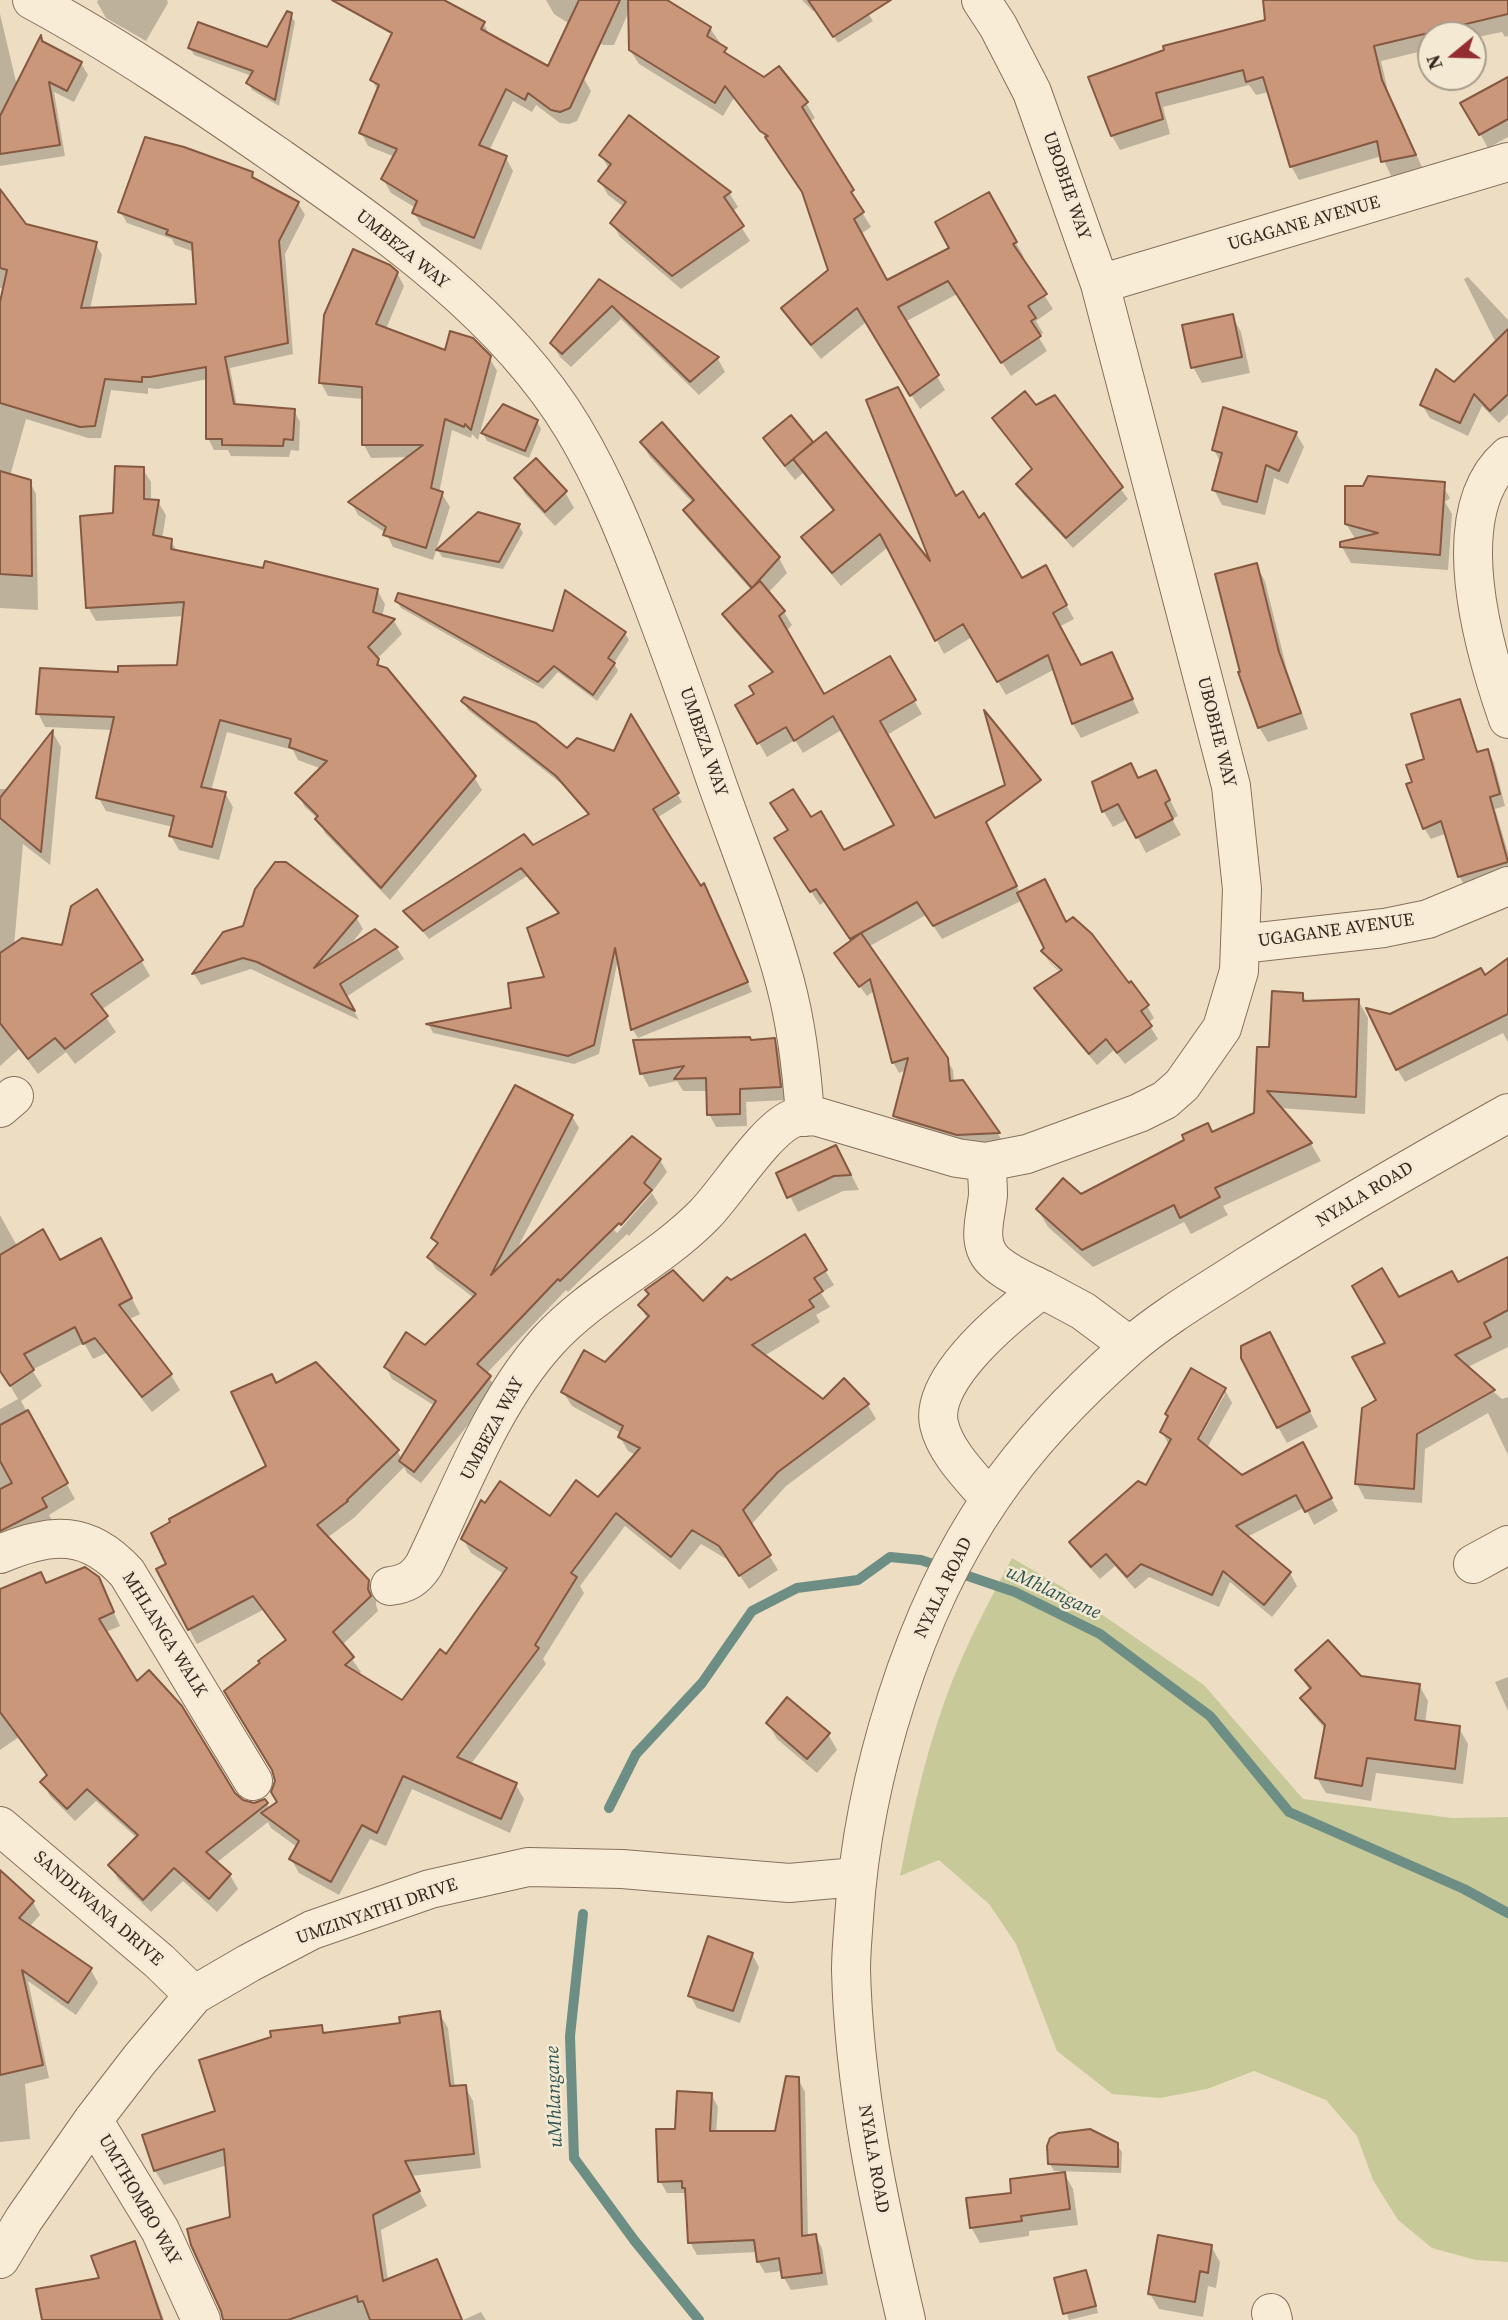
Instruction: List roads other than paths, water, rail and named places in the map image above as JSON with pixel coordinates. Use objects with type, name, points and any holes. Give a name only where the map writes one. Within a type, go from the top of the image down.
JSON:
[{"type":"street","name":"UMBEZA WAY","points":[[32,0],[180,88],[373,224],[427,267],[472,309],[511,346],[545,387],[572,426],[613,505],[679,674],[785,981],[802,1072],[805,1117],[795,1118],[776,1130],[701,1219],[600,1293],[547,1342],[515,1382],[424,1565],[407,1583],[390,1586]]},
{"type":"street","name":"UBOBHE WAY","points":[[805,1117],[816,1116],[957,1158],[986,1162],[1027,1154],[1128,1117],[1165,1100],[1182,1085],[1222,1028],[1239,971],[1242,889],[1231,786],[1100,284],[1032,92],[998,26],[981,0]]},
{"type":"street","name":"UGAGANE AVENUE","points":[[1100,284],[1508,162]]},
{"type":"street","points":[[1508,456],[1497,466],[1481,495],[1474,531],[1474,555],[1479,615],[1494,678],[1508,719]]},
{"type":"street","name":"UGAGANE AVENUE","points":[[1241,944],[1384,928],[1428,919],[1508,886]]},
{"type":"street","name":"NYALA ROAD","points":[[906,2320],[877,2196],[858,2070],[851,1967],[856,1877],[871,1789],[888,1724],[937,1594],[982,1513],[1025,1453],[1067,1405],[1130,1346],[1164,1319],[1356,1199],[1508,1113]]},
{"type":"street","points":[[986,1162],[988,1190],[983,1229],[984,1246],[994,1261],[1014,1275],[1083,1311],[1130,1346]]},
{"type":"street","points":[[982,1513],[968,1474],[943,1437],[938,1409],[944,1392],[959,1367],[985,1336],[1042,1289]]},
{"type":"street","name":"MHLANGA WALK","points":[[0,1554],[42,1542],[68,1539],[84,1541],[113,1557],[127,1573],[253,1781]]},
{"type":"street","points":[[1473,1564],[1508,1545]]},
{"type":"street","name":"SANDLWANA DRIVE","points":[[0,1826],[159,1961],[194,1995]]},
{"type":"street","name":"UMZINYATHI DRIVE","points":[[0,2259],[24,2219],[93,2120],[194,1995],[312,1930],[430,1889],[528,1867],[682,1873],[789,1883],[856,1877]]},
{"type":"street","name":"UMTHOMBO WAY","points":[[93,2120],[160,2230],[201,2320]]},
{"type":"waterway","name":"uMhlangane","points":[[609,1808],[636,1754],[702,1683],[752,1611],[797,1588],[858,1580],[890,1557],[921,1560],[1015,1592],[1100,1634],[1210,1716],[1289,1812],[1464,1889],[1508,1913]]},
{"type":"waterway","name":"uMhlangane","points":[[583,1914],[570,2036],[574,2158],[634,2240],[699,2320]]}]
